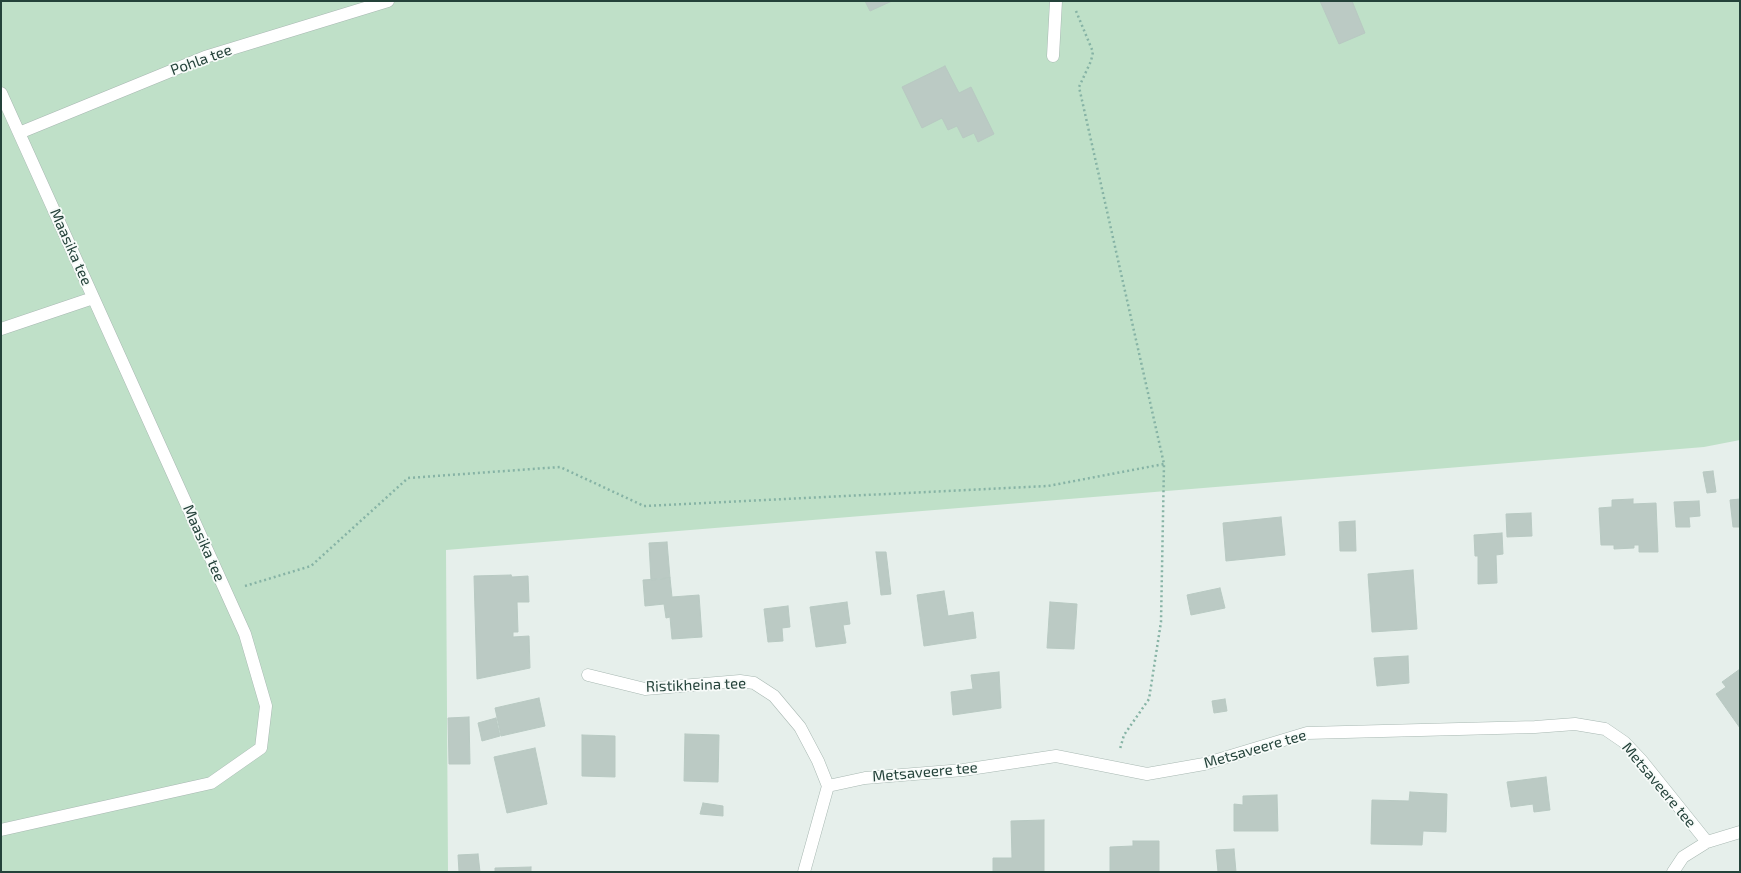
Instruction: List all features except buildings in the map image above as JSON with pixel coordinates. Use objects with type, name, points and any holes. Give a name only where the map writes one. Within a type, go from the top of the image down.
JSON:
[{"type":"street","name":"Pohla tee","points":[[19,133],[205,57],[388,1]]},
{"type":"street","points":[[1053,56],[1056,1]]},
{"type":"street","name":"Maasika tee","points":[[1,93],[245,634],[266,706],[261,748],[211,783],[1,830]]},
{"type":"street","points":[[1,329],[94,298]]},
{"type":"street","name":"Ristikheina tee","points":[[588,675],[645,689],[740,681],[754,683],[774,696],[800,727],[818,761],[828,786]]},
{"type":"street","name":"Metsaveere tee","points":[[828,786],[865,778],[963,770],[1056,756],[1147,774],[1204,764],[1306,733],[1535,727],[1575,724],[1605,729],[1624,742],[1642,761],[1707,842]]},
{"type":"street","points":[[804,872],[828,786]]},
{"type":"street","points":[[1673,872],[1683,857],[1707,842],[1740,832]]},
{"type":"path","points":[[1075,7],[1093,52],[1091,61],[1079,87],[1080,93],[1164,464],[1161,622],[1149,699],[1124,735],[1115,768]]},
{"type":"path","points":[[226,591],[311,566],[408,478],[560,467],[644,506],[1048,486],[1164,464]]},
{"type":"green space","points":[[1,1],[1740,1],[1740,440],[1704,447],[446,550],[448,872],[1,872]]}]
